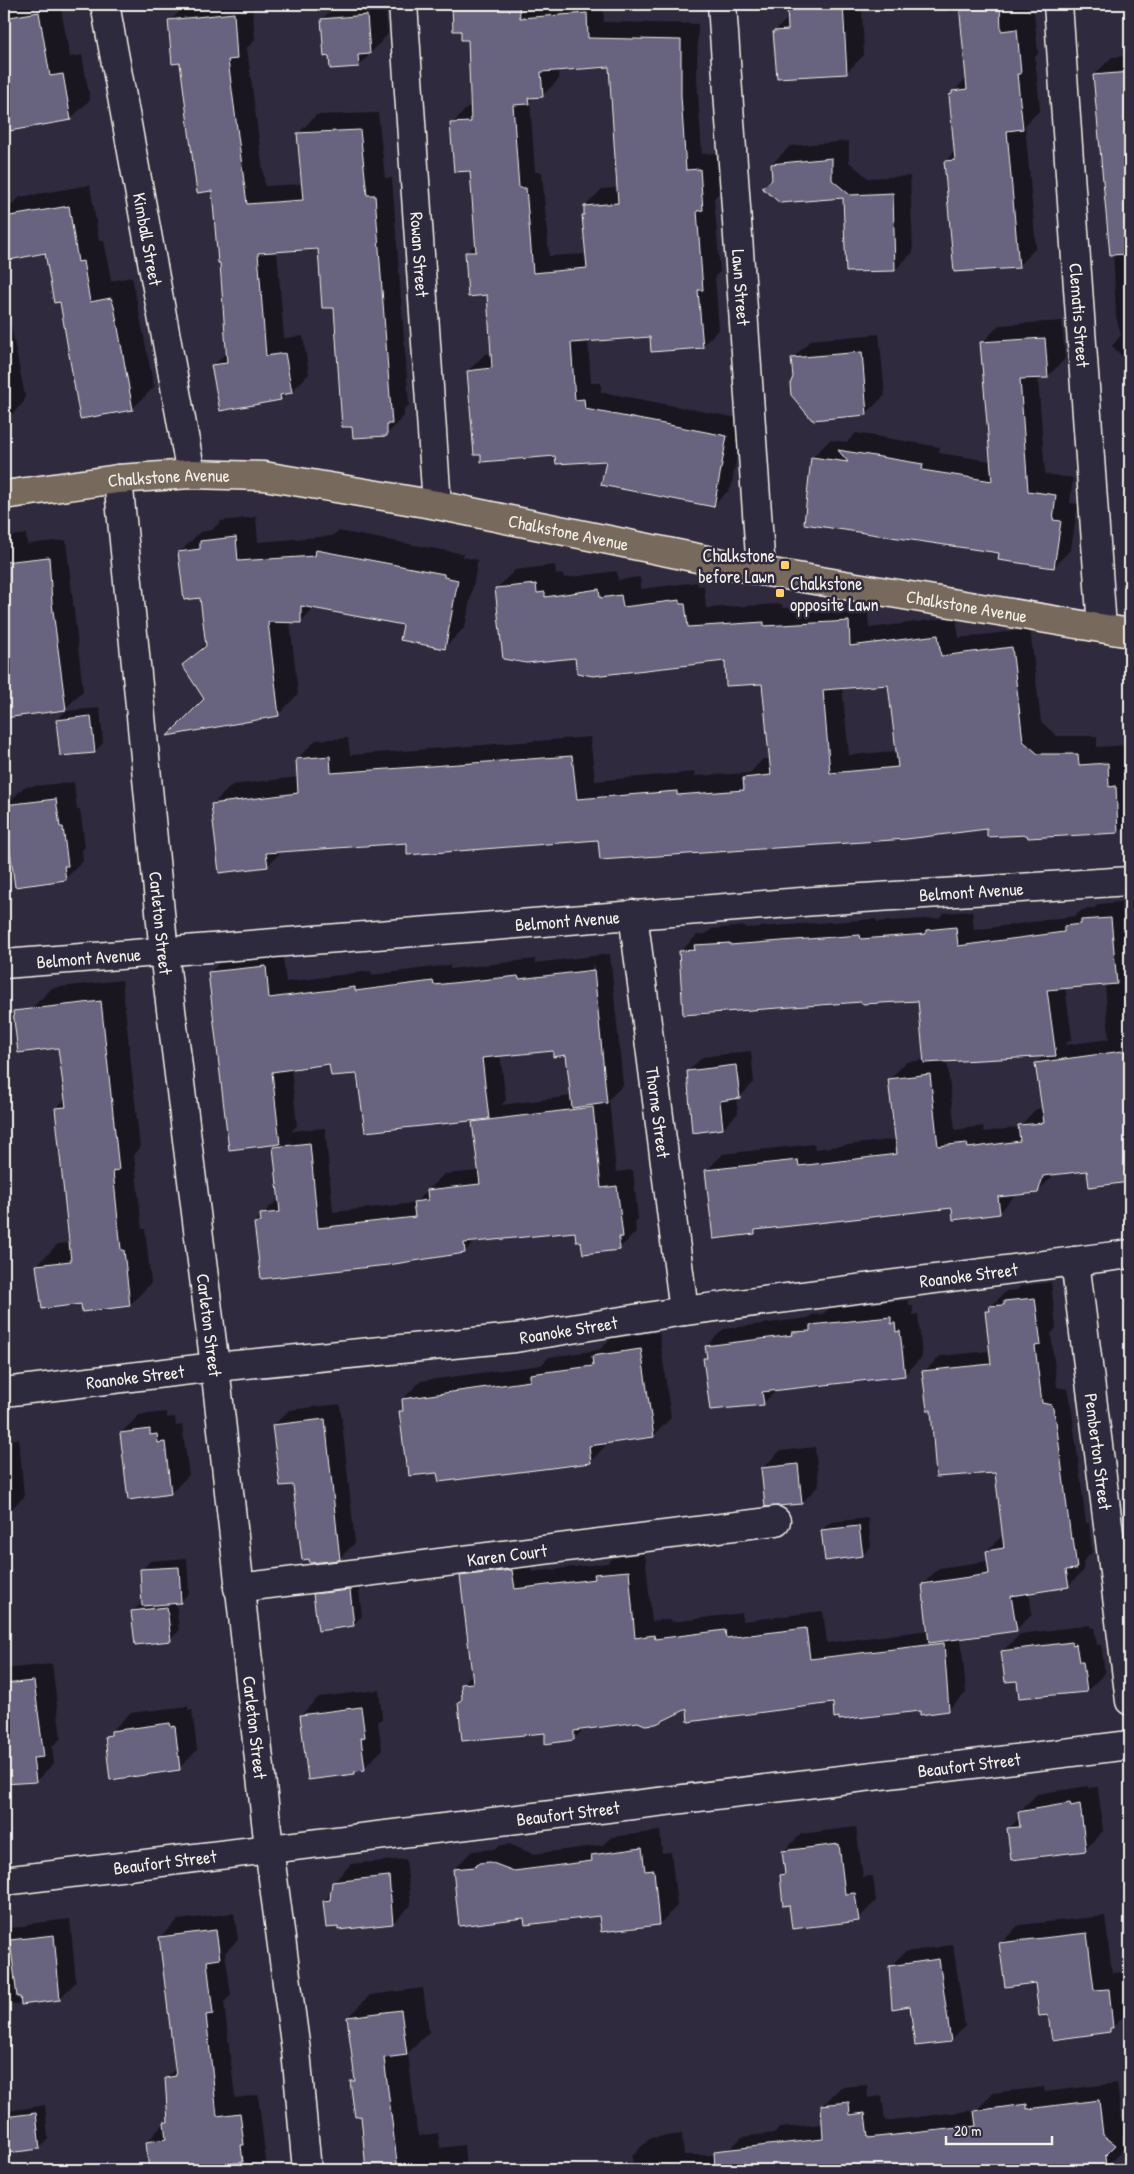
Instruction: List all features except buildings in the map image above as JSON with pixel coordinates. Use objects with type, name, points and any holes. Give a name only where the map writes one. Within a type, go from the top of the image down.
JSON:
[{"type":"main road","name":"Chalkstone Avenue","points":[[4,495],[118,479],[191,474],[264,476],[437,506],[761,571],[1130,633]]},
{"type":"street","name":"Kimball Street","points":[[105,4],[191,474]]},
{"type":"street","name":"Rowan Street","points":[[403,4],[437,506]]},
{"type":"street","name":"Lawn Street","points":[[722,4],[761,571]]},
{"type":"street","name":"Clematis Street","points":[[1058,4],[1102,628]]},
{"type":"street","name":"Carleton Street","points":[[118,479],[164,953],[214,1367],[268,1848],[296,2051],[306,2170]]},
{"type":"street","name":"Belmont Avenue","points":[[4,964],[164,953],[633,914],[1130,881]]},
{"type":"street","name":"Thorne Street","points":[[633,914],[684,1311]]},
{"type":"street","name":"Roanoke Street","points":[[4,1392],[214,1367],[515,1338],[684,1311],[1130,1254]]},
{"type":"street","name":"Pemberton Street","points":[[1075,1261],[1130,1701]]},
{"type":"street","name":"Karen Court","points":[[238,1588],[776,1520]]},
{"type":"street","name":"Beaufort Street","points":[[4,1881],[1130,1745]]},
{"type":"place","name":"Chalkstone before Lawn","points":[[785,565]]},
{"type":"place","name":"Chalkstone opposite Lawn","points":[[780,593]]}]
